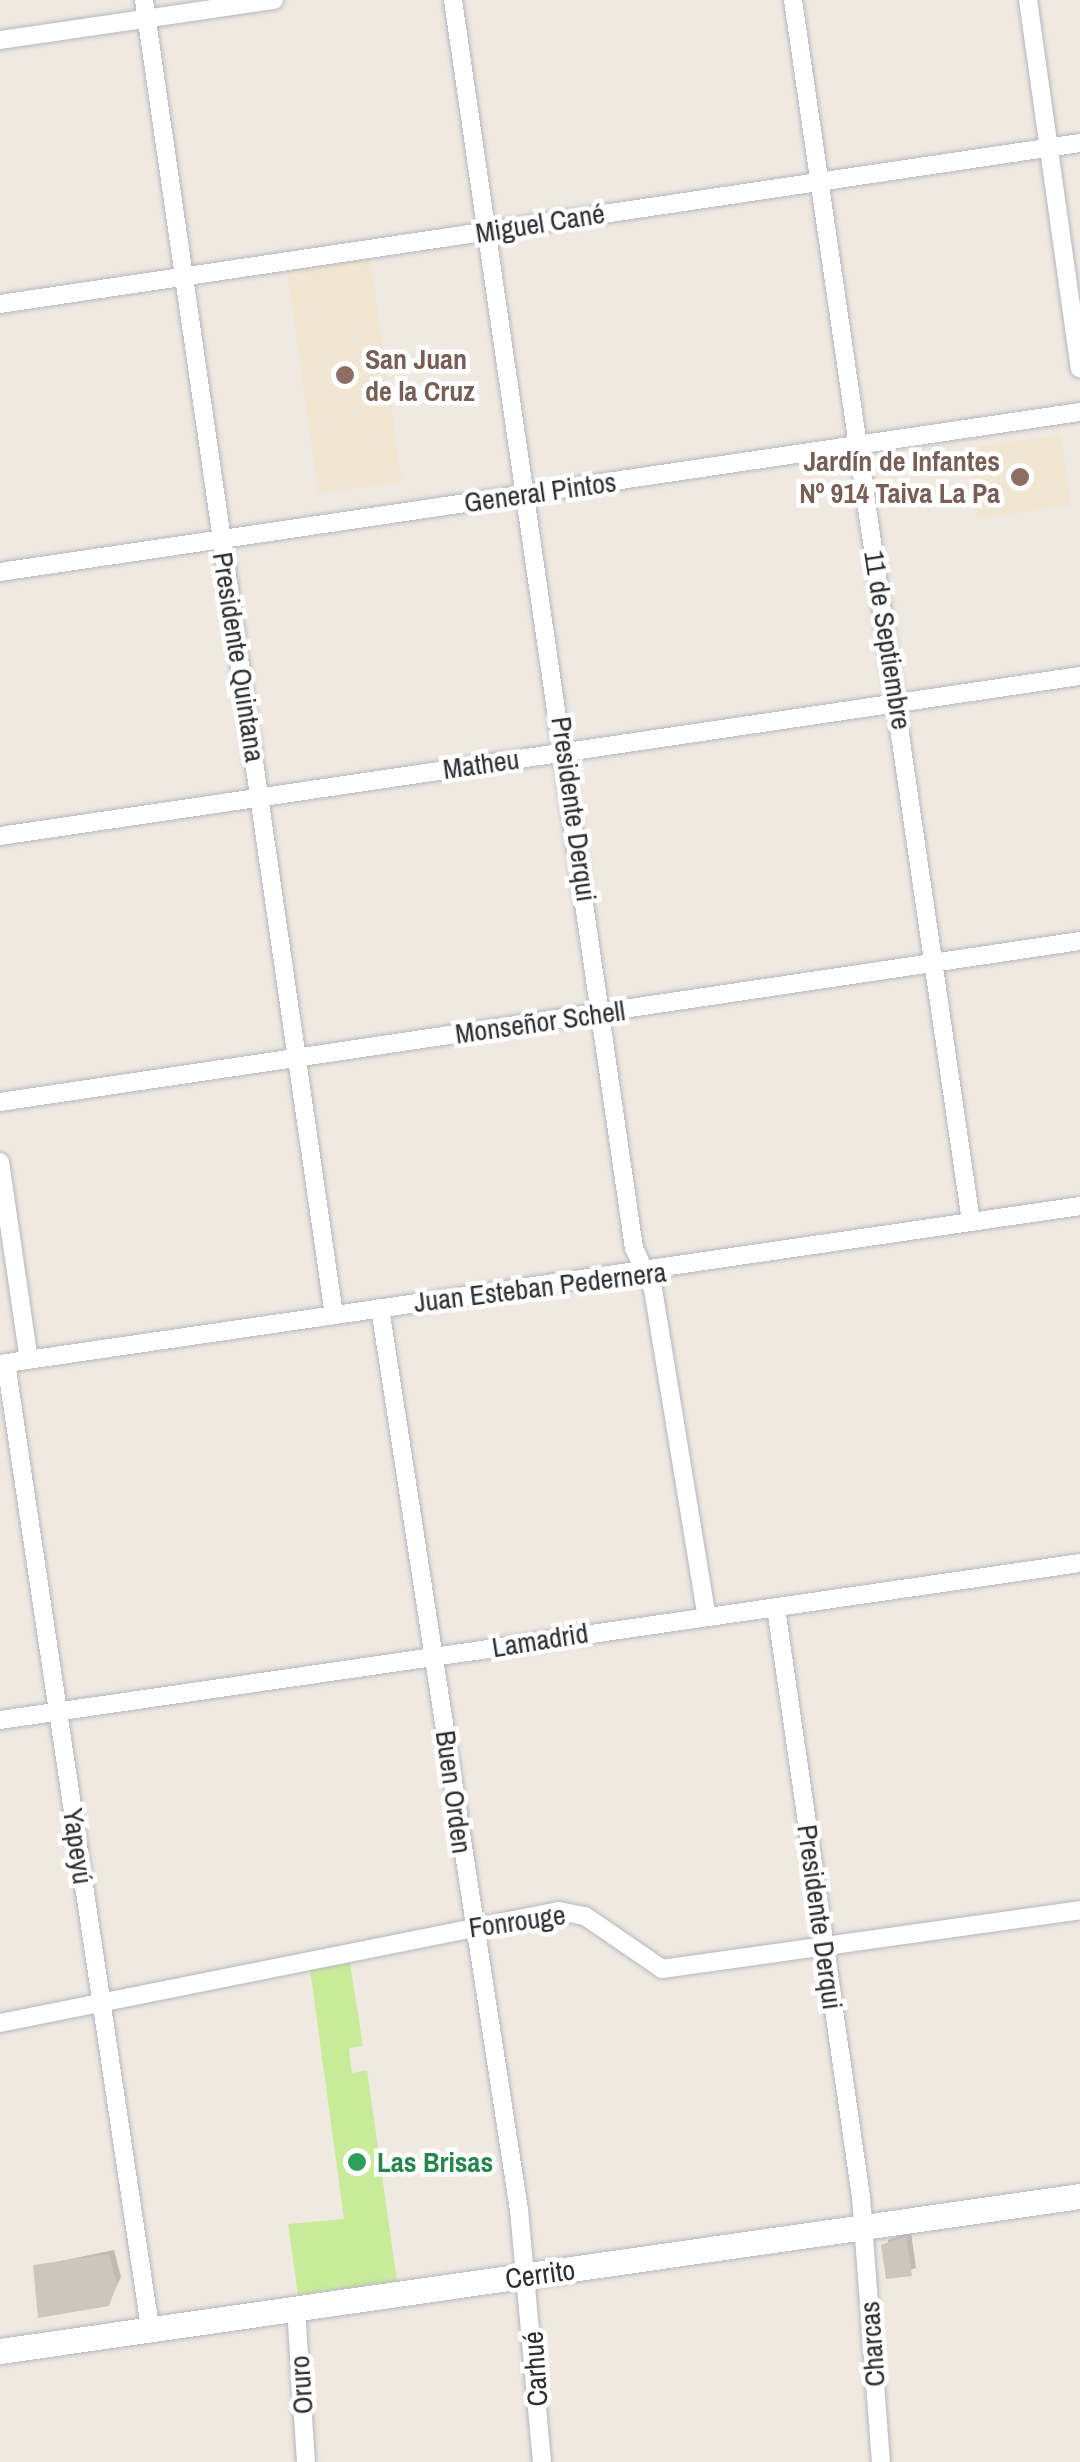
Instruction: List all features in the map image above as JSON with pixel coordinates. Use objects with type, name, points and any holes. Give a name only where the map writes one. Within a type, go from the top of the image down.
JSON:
[{"type":"main road","name":"Cerrito","points":[[0,2351],[1080,2196]]},
{"type":"street","points":[[0,40],[145,9],[274,0]]},
{"type":"street","name":"Presidente Derqui","points":[[453,0],[604,1013],[634,1248],[647,1274],[706,1614]]},
{"type":"street","name":"11 de Septiembre","points":[[793,0],[971,1221]]},
{"type":"street","points":[[1028,0],[1080,368]]},
{"type":"street","name":"Presidente Quintana","points":[[145,9],[334,1315]]},
{"type":"street","name":"Miguel Cané","points":[[0,304],[1080,143]]},
{"type":"street","name":"General Pintos","points":[[0,572],[1080,412]]},
{"type":"street","name":"Matheu","points":[[0,836],[1080,676]]},
{"type":"street","name":"Monseñor Schell","points":[[0,1102],[1080,941]]},
{"type":"street","points":[[0,1162],[29,1360]]},
{"type":"street","name":"Juan Esteban Pedernera","points":[[3,1363],[647,1274],[1080,1206]]},
{"type":"street","name":"Buen Orden","points":[[380,1308],[527,2276]]},
{"type":"street","name":"Yapeyú","points":[[3,1363],[150,2328]]},
{"type":"street","name":"Lamadrid","points":[[0,1720],[706,1614],[776,1608],[1080,1563]]},
{"type":"street","name":"Presidente Derqui","points":[[776,1608],[863,2225]]},
{"type":"street","name":"Fonrouge","points":[[0,2022],[473,1926],[574,1911],[662,1969],[1080,1910]]},
{"type":"street","name":"Charcas","points":[[863,2225],[881,2462]]},
{"type":"street","name":"Carhué","points":[[527,2276],[542,2462]]},
{"type":"street","name":"Oruro","points":[[296,2308],[306,2462]]},
{"type":"shaded area","name":"San Juan de la Cruz","points":[[370,257],[402,482],[318,493],[287,269]]},
{"type":"shaded area","name":"Jardín de Infantes Nº 914 Taiva La Pa","points":[[1061,435],[1071,505],[978,518],[968,448]]},
{"type":"green space","name":"Las Brisas","points":[[350,1963],[363,2046],[349,2048],[352,2073],[367,2070],[397,2281],[298,2295],[288,2224],[344,2219],[310,1969]]},
{"type":"building","points":[[906,2236],[912,2276],[886,2279],[881,2245]]},
{"type":"building","points":[[109,2254],[117,2284],[109,2306],[38,2318],[33,2265]]},
{"type":"place","name":"San Juan de la Cruz","points":[[345,375]]},
{"type":"place","name":"Jardín de Infantes Nº 914 Taiva La Pa","points":[[1020,477]]},
{"type":"place","name":"Las Brisas","points":[[357,2162]]}]
